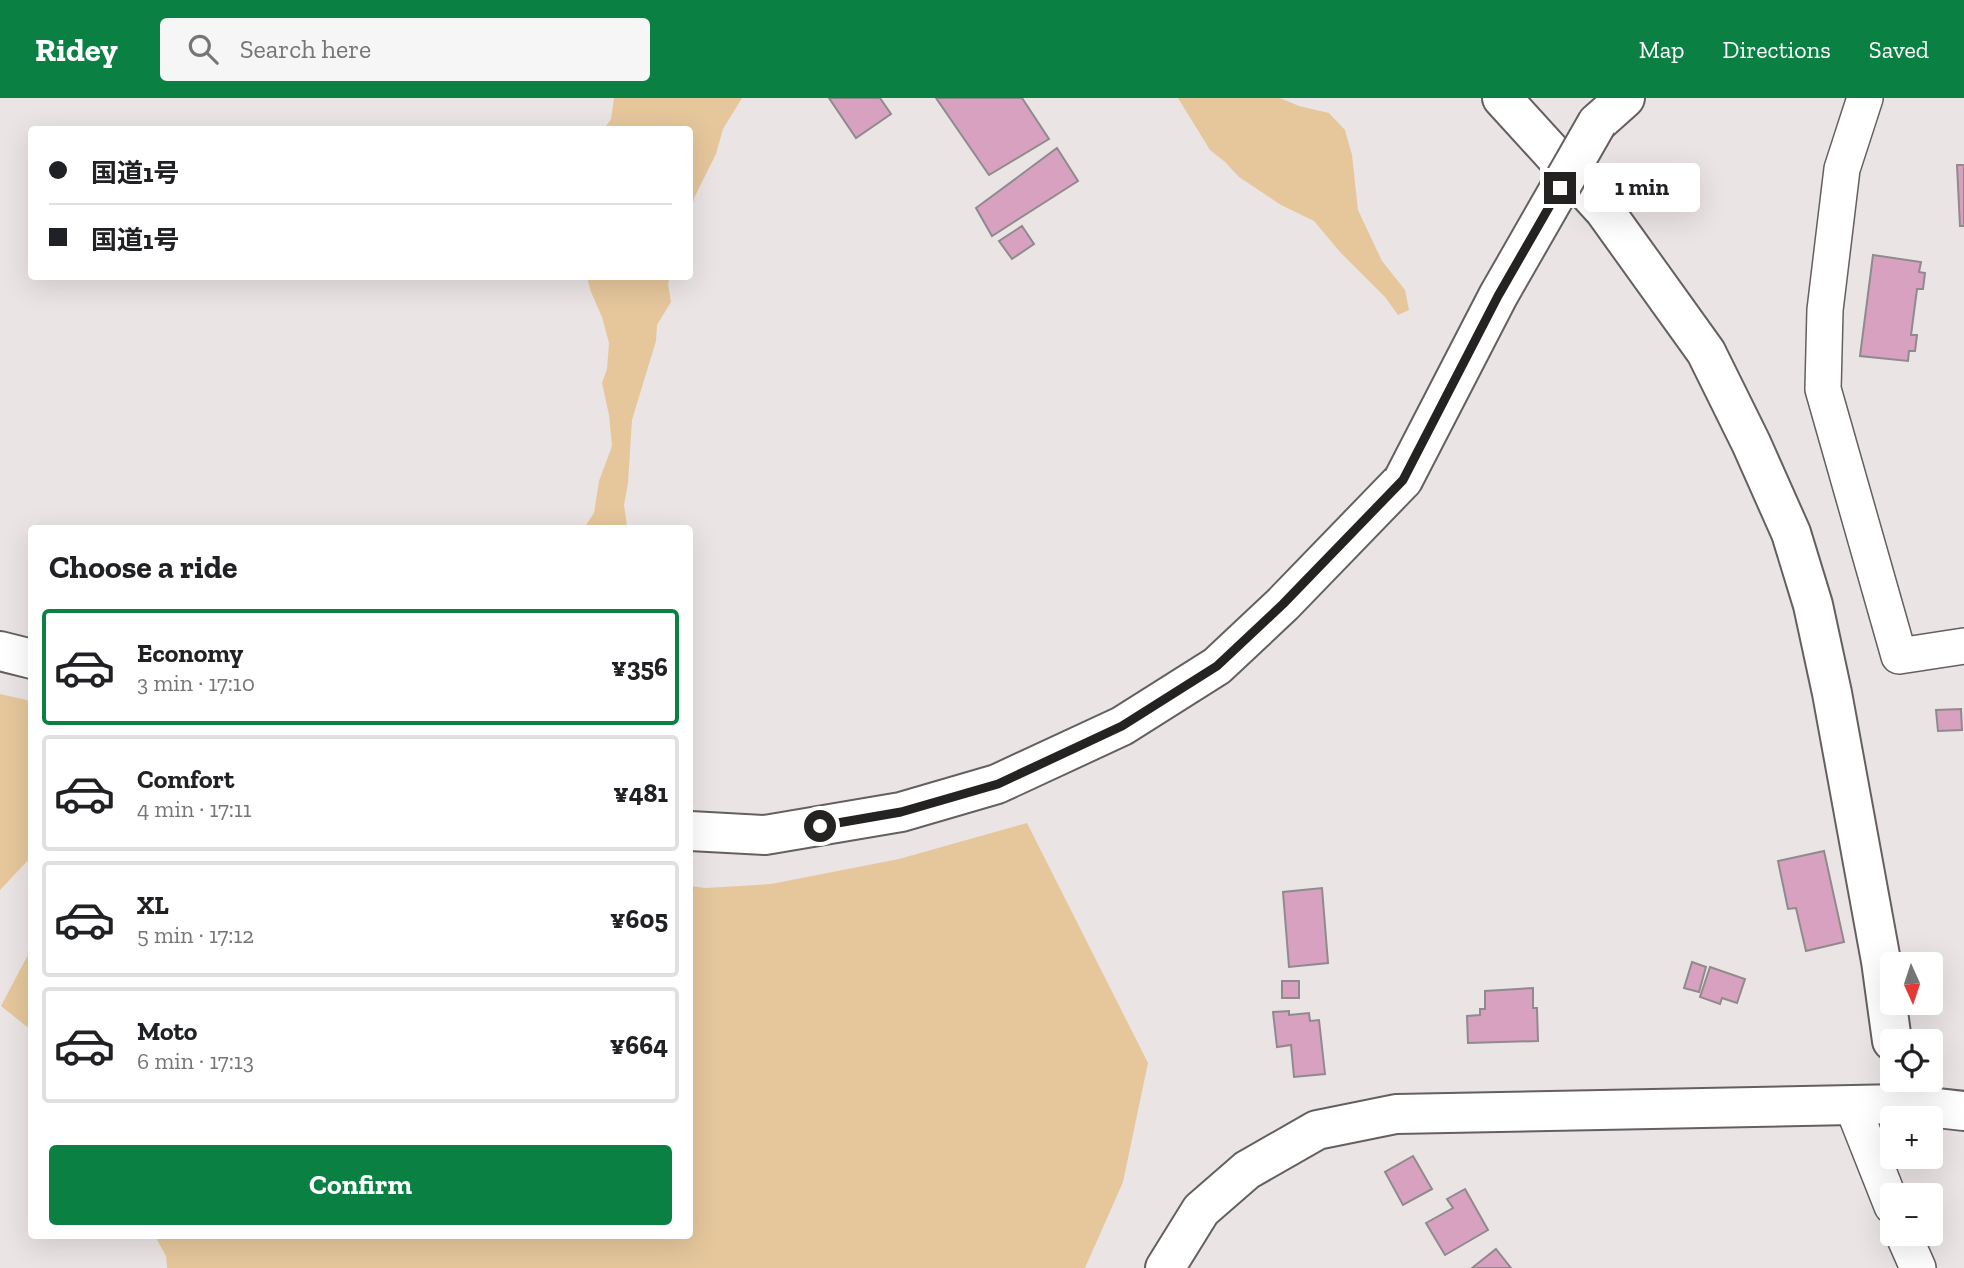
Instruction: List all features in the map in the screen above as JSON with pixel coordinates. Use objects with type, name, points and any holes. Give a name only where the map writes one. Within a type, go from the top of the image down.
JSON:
[{"type":"main road","points":[[1502,98],[1604,209],[1706,352],[1791,533],[1813,605],[1832,694],[1881,961],[1890,1029]]},
{"type":"main road","points":[[693,831],[765,835],[901,812],[998,784],[1122,726],[1217,666],[1283,604],[1403,480],[1498,296],[1597,123],[1625,98]]},
{"type":"main road","points":[[0,651],[28,658]]},
{"type":"main road","points":[[1165,1268],[1200,1210],[1247,1170],[1317,1130],[1396,1114],[1852,1105],[1899,1092],[1964,1111]]},
{"type":"street","points":[[1865,98],[1842,169],[1825,310],[1823,389],[1899,656],[1964,646]]},
{"type":"street","points":[[1852,1105],[1883,1183]]},
{"type":"street","points":[[1908,1246],[1917,1268]]},
{"type":"shaded area","points":[[614,98],[742,98],[723,129],[716,154],[693,203],[693,126],[606,126],[611,119]]},
{"type":"shaded area","points":[[1178,98],[1280,98],[1329,113],[1345,130],[1352,155],[1358,210],[1382,261],[1405,290],[1409,310],[1398,315],[1385,297],[1340,252],[1314,221],[1281,205],[1239,177],[1210,150]]},
{"type":"shaded area","points":[[588,280],[669,280],[671,302],[657,325],[656,341],[632,420],[624,505],[627,525],[586,525],[594,513],[599,481],[612,446],[602,383],[607,369],[609,343]]},
{"type":"shaded area","points":[[0,694],[28,700],[28,860],[0,890]]},
{"type":"shaded area","points":[[1027,823],[1148,1063],[1123,1182],[1085,1268],[167,1268],[166,1256],[157,1239],[693,1239],[693,886],[771,884],[899,859]]},
{"type":"shaded area","points":[[28,955],[28,1028],[1,1006]]},
{"type":"building","points":[[829,98],[880,98],[891,114],[856,138]]},
{"type":"building","points":[[936,98],[1022,98],[1049,139],[989,175]]},
{"type":"building","points":[[1057,148],[1078,181],[992,236],[976,208]]},
{"type":"building","points":[[1957,165],[1964,165],[1964,226],[1960,226]]},
{"type":"building","points":[[1022,226],[1034,244],[1012,259],[999,241]]},
{"type":"building","points":[[1873,255],[1921,262],[1919,272],[1925,273],[1923,289],[1917,289],[1911,335],[1917,335],[1915,351],[1909,351],[1908,361],[1860,356]]},
{"type":"building","points":[[1961,709],[1962,730],[1938,731],[1936,710]]},
{"type":"building","points":[[1824,851],[1844,942],[1806,951],[1796,908],[1788,909],[1778,861]]},
{"type":"building","points":[[1322,888],[1328,963],[1289,967],[1283,892]]},
{"type":"building","points":[[1692,962],[1706,967],[1699,992],[1684,988]]},
{"type":"building","points":[[1710,967],[1745,979],[1737,1003],[1722,998],[1720,1004],[1700,997]]},
{"type":"building","points":[[1282,981],[1299,981],[1299,998],[1282,998]]},
{"type":"building","points":[[1533,988],[1533,1008],[1537,1008],[1538,1041],[1468,1043],[1467,1016],[1480,1015],[1480,1009],[1485,1009],[1485,991]]},
{"type":"building","points":[[1289,1011],[1289,1015],[1309,1013],[1310,1021],[1319,1020],[1325,1074],[1294,1077],[1291,1045],[1277,1047],[1273,1012]]},
{"type":"building","points":[[1413,1156],[1432,1189],[1403,1205],[1385,1172]]},
{"type":"building","points":[[1465,1189],[1488,1230],[1445,1255],[1426,1223],[1453,1208],[1447,1199]]},
{"type":"building","points":[[1496,1249],[1511,1268],[1472,1268]]},
{"type":"route","points":[[820,826],[901,812],[998,784],[1122,726],[1217,666],[1283,604],[1403,480],[1498,296],[1560,188]]}]
